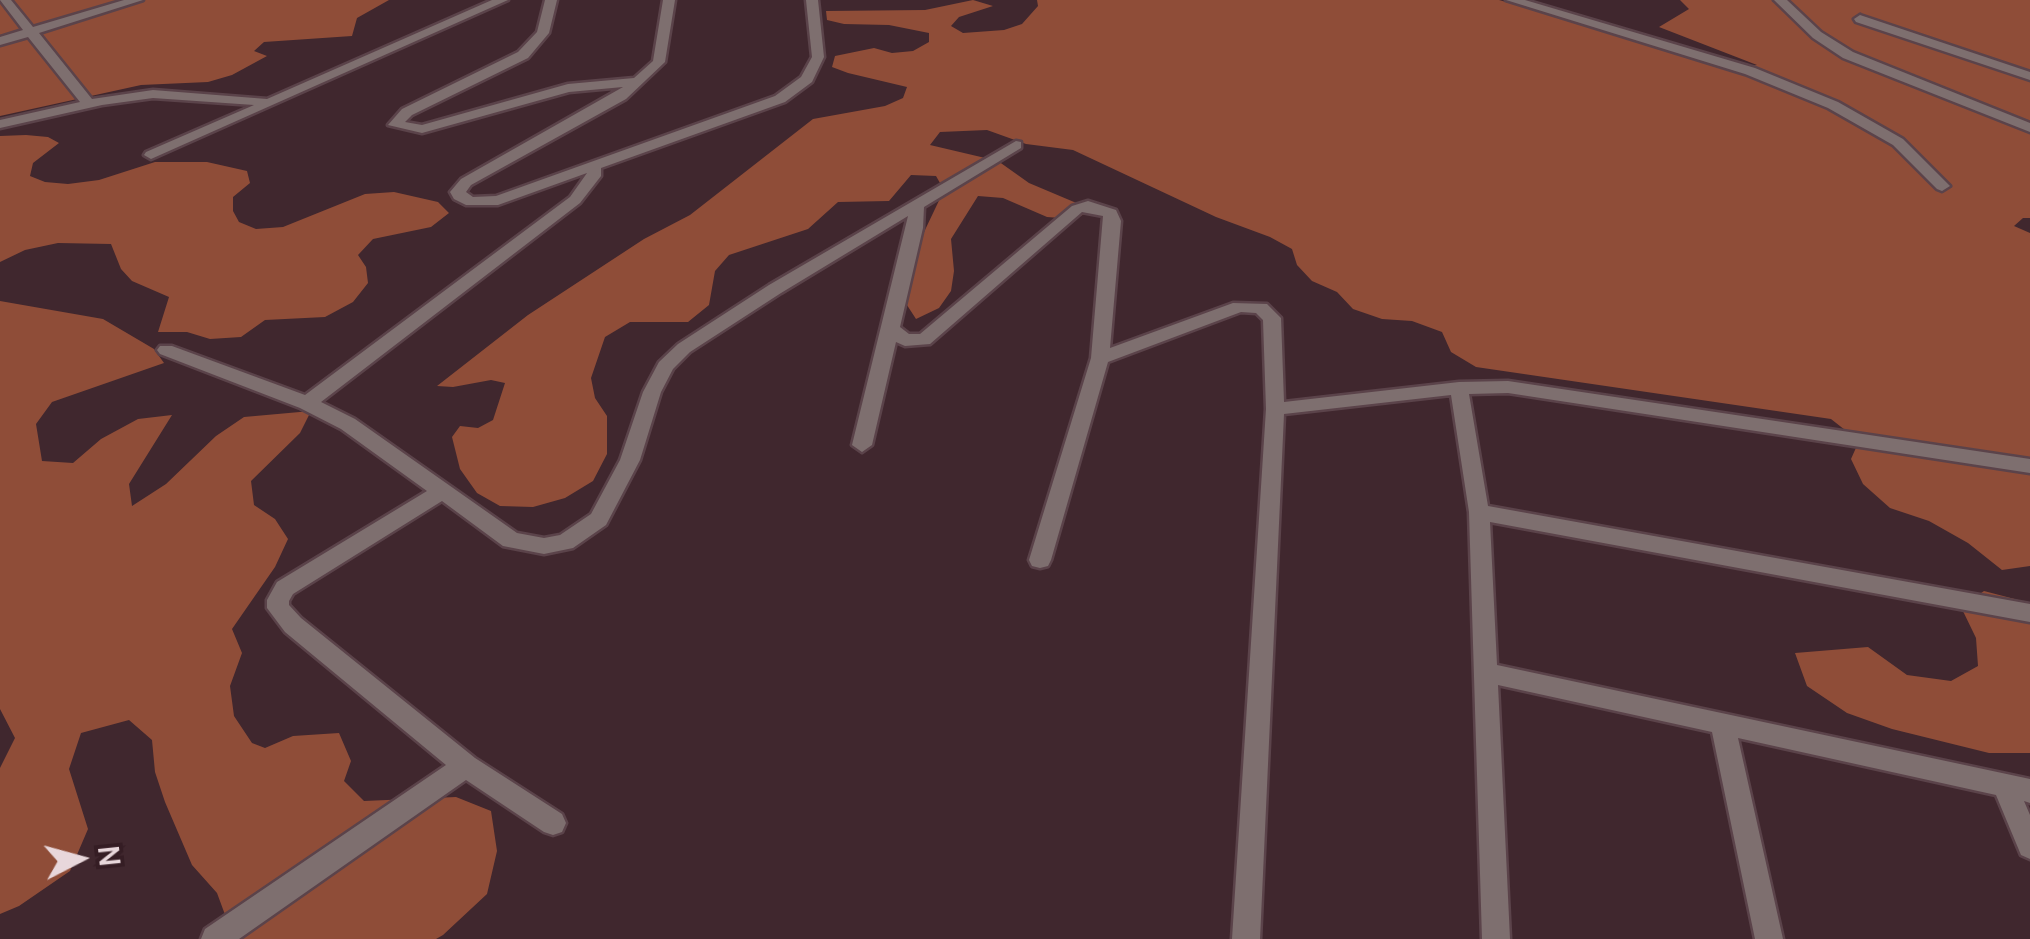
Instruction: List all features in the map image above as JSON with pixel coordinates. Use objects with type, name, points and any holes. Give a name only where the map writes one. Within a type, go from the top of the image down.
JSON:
[{"type":"street","points":[[6,0],[88,104]]},
{"type":"street","points":[[0,41],[137,0]]},
{"type":"street","points":[[151,155],[502,0]]},
{"type":"street","points":[[551,0],[543,33],[523,54],[407,112],[396,124],[422,128],[568,88],[638,82]]},
{"type":"street","points":[[669,0],[659,62],[638,82],[621,96],[466,182],[458,192],[471,202],[498,200],[780,99],[796,89],[818,57],[812,0]]},
{"type":"street","points":[[1512,0],[1750,71],[1819,99],[1870,123],[1898,142],[1942,186]]},
{"type":"street","points":[[1780,0],[1817,35],[1848,54],[2030,128]]},
{"type":"street","points":[[1860,18],[2030,76]]},
{"type":"street","points":[[0,124],[153,94],[269,101]]},
{"type":"street","points":[[166,350],[307,403],[348,424],[511,540],[528,546],[565,542],[599,520],[630,460],[652,392],[665,366],[684,348],[1016,145]]},
{"type":"street","points":[[307,403],[576,200],[594,176],[594,168]]},
{"type":"street","points":[[862,444],[915,228],[916,206]]},
{"type":"street","points":[[888,326],[905,340],[924,340],[1077,209],[1088,206],[1110,213],[1113,222],[1100,358],[1040,560]]},
{"type":"street","points":[[1100,358],[1239,307],[1261,308],[1272,318],[1275,409],[1246,939]]},
{"type":"street","points":[[1275,409],[1459,388],[1547,390],[2030,466]]},
{"type":"street","points":[[1459,388],[1479,512],[1496,939]]},
{"type":"street","points":[[444,490],[285,588],[278,608],[293,625],[466,766],[553,823]]},
{"type":"street","points":[[1479,512],[2030,613]]},
{"type":"street","points":[[1485,672],[2017,788],[2030,846]]},
{"type":"street","points":[[1722,722],[1769,939]]},
{"type":"street","points":[[215,939],[466,766]]},
{"type":"shaded area","points":[[0,0],[389,0],[357,18],[352,36],[264,42],[254,51],[267,56],[232,75],[208,82],[141,85],[0,116]]},
{"type":"shaded area","points":[[973,0],[993,6],[959,17],[951,26],[963,33],[1004,30],[1022,24],[1038,6],[1037,0],[1499,0],[1739,67],[1757,65],[1659,27],[1689,9],[1680,0],[2030,0],[2030,218],[2023,218],[2014,226],[2030,233],[2030,566],[2002,570],[1968,543],[1929,521],[1890,508],[1863,484],[1851,459],[1859,441],[1831,419],[1476,367],[1451,352],[1442,332],[1412,321],[1382,319],[1353,309],[1337,292],[1312,281],[1297,265],[1292,249],[1270,237],[1216,217],[1073,150],[1026,144],[987,130],[940,132],[930,145],[998,161],[1029,183],[1093,210],[1074,219],[1047,217],[1003,198],[978,196],[951,239],[951,291],[939,308],[916,319],[905,302],[915,251],[944,190],[936,176],[911,175],[889,201],[838,202],[808,229],[729,255],[715,271],[709,305],[688,322],[630,322],[605,337],[591,378],[595,398],[607,416],[607,454],[593,481],[565,498],[533,507],[500,506],[477,493],[460,469],[452,437],[460,426],[478,428],[493,420],[505,383],[491,380],[437,386],[528,315],[644,239],[690,215],[813,119],[885,106],[903,98],[907,87],[832,67],[835,56],[874,48],[892,53],[913,51],[929,42],[929,33],[889,25],[844,24],[827,20],[826,11],[925,10]]},
{"type":"shaded area","points":[[0,136],[48,137],[59,143],[33,163],[30,176],[45,182],[99,180],[155,162],[207,162],[247,171],[250,183],[233,197],[233,211],[239,222],[256,229],[283,227],[365,194],[394,192],[438,202],[449,213],[431,227],[373,239],[358,255],[366,267],[368,283],[353,302],[325,317],[265,320],[241,337],[210,339],[187,332],[158,332],[169,297],[132,281],[121,269],[111,244],[58,243],[25,250],[0,262]]},
{"type":"shaded area","points":[[0,301],[103,319],[154,349],[164,363],[52,402],[36,424],[42,461],[73,463],[101,439],[138,419],[172,415],[129,484],[132,506],[166,484],[216,436],[244,417],[311,411],[300,433],[251,481],[254,505],[275,519],[288,539],[275,567],[232,629],[242,653],[230,686],[234,716],[252,743],[265,748],[293,736],[339,733],[351,761],[344,781],[364,801],[456,797],[491,811],[497,851],[487,894],[443,935],[436,939],[234,939],[217,893],[192,865],[165,802],[155,772],[152,740],[129,720],[81,733],[69,769],[88,829],[70,871],[19,906],[0,914],[0,768],[15,738],[0,709]]},
{"type":"shaded area","points":[[1984,591],[2030,603],[2030,753],[1989,753],[1892,729],[1847,713],[1807,686],[1795,653],[1868,647],[1907,675],[1951,681],[1978,666],[1976,638],[1961,607]]}]
